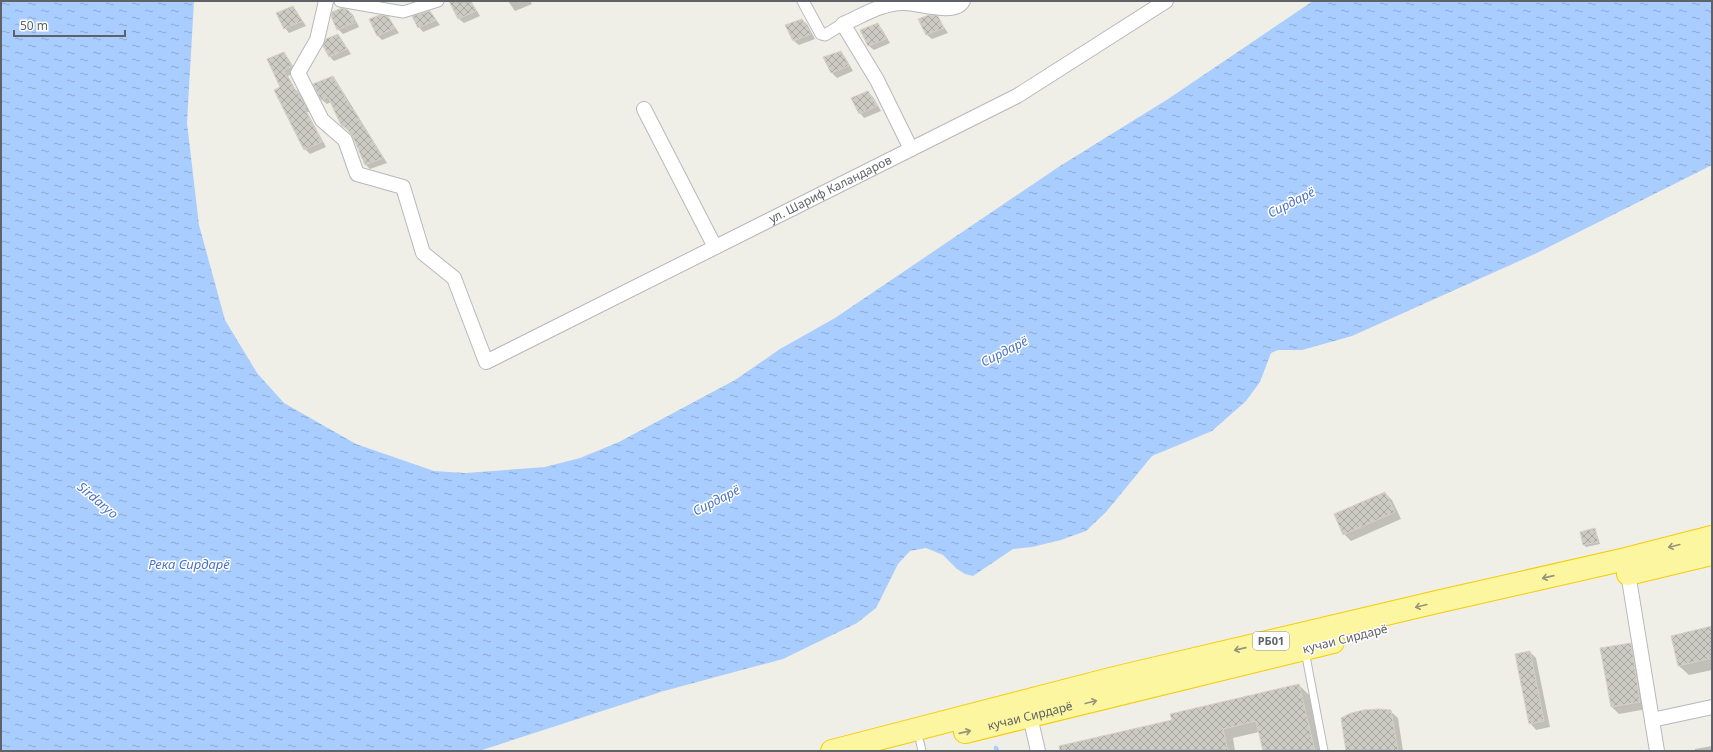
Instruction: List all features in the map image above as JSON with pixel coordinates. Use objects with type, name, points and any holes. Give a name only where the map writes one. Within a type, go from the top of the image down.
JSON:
[{"type":"highway","name":"РБ01","points":[[832,751],[1028,709],[1448,599],[1626,559],[1712,537]]},
{"type":"highway","name":"кучаи Сирдарё","points":[[886,751],[921,747],[1028,709],[1304,649],[1487,604],[1628,574],[1712,554]]},
{"type":"street","name":"ул. Шариф Каландаров","points":[[326,1],[317,40],[298,73],[322,120],[345,140],[357,174],[403,187],[423,253],[454,278],[486,362],[1017,96],[1166,1]]},
{"type":"street","points":[[340,1],[403,12],[438,1]]},
{"type":"street","points":[[803,1],[821,34],[825,35],[843,24],[888,4],[905,3],[952,9],[961,5],[963,1]]},
{"type":"street","points":[[843,24],[877,80],[911,149]]},
{"type":"street","points":[[644,109],[715,247]]},
{"type":"street","points":[[1628,574],[1657,751]]},
{"type":"street","points":[[1652,720],[1712,707]]},
{"type":"street","points":[[1028,709],[1038,751]]},
{"type":"lane","points":[[1304,649],[1324,751]]},
{"type":"water","name":"Река Сирдарё","points":[[1,1],[194,1],[187,123],[199,225],[225,320],[257,373],[284,403],[356,444],[434,471],[465,473],[545,467],[580,458],[619,442],[735,380],[780,349],[835,318],[1060,166],[1168,99],[1313,1],[1712,1],[1712,165],[1537,253],[1352,336],[1302,350],[1278,350],[1271,353],[1260,382],[1246,401],[1212,431],[1152,456],[1106,512],[1086,531],[1061,540],[1032,547],[1013,549],[973,576],[965,574],[957,569],[943,555],[926,548],[910,551],[898,564],[876,608],[857,623],[783,659],[664,691],[479,751],[1,751]]},
{"type":"building","points":[[449,1],[470,1],[476,11],[458,19]]},
{"type":"building","points":[[293,6],[302,21],[284,29],[276,13]]},
{"type":"building","points":[[342,8],[348,10],[356,22],[337,30],[331,16],[332,12]]},
{"type":"building","points":[[430,11],[436,20],[418,28],[412,16]]},
{"type":"building","points":[[380,15],[388,16],[395,28],[377,36],[369,19]]},
{"type":"building","points":[[929,15],[938,16],[944,28],[926,35],[918,19]]},
{"type":"building","points":[[802,19],[811,34],[793,41],[785,25]]},
{"type":"building","points":[[878,23],[886,39],[868,46],[860,30]]},
{"type":"building","points":[[338,34],[347,49],[329,57],[323,46],[326,39]]},
{"type":"building","points":[[841,51],[849,66],[831,73],[823,57]]},
{"type":"building","points":[[284,52],[292,66],[284,71],[296,91],[297,90],[306,107],[304,108],[322,142],[304,150],[274,90],[280,87],[267,59]]},
{"type":"building","points":[[333,76],[352,110],[353,109],[383,158],[365,165],[353,137],[348,130],[341,125],[328,97],[321,100],[313,84]]},
{"type":"building","points":[[868,91],[877,106],[859,114],[851,98]]},
{"type":"building","points":[[1385,492],[1395,512],[1343,535],[1334,514]]},
{"type":"building","points":[[1595,528],[1598,542],[1583,545],[1580,532]]},
{"type":"building","points":[[1712,626],[1712,658],[1678,666],[1671,636]]},
{"type":"building","points":[[1631,643],[1640,702],[1611,707],[1600,648]]},
{"type":"building","points":[[1530,651],[1544,721],[1529,724],[1515,654]]},
{"type":"building","points":[[1299,684],[1315,751],[1263,751],[1256,721],[1223,729],[1228,751],[1060,751],[1059,746],[1172,720],[1170,714]]},
{"type":"building","points":[[1379,709],[1391,710],[1398,751],[1346,751],[1341,718],[1351,713]]},
{"type":"water label","name":"Сирдарё","points":[[1291,202]]},
{"type":"water label","name":"Сирдарё","points":[[1004,351]]},
{"type":"water label","name":"Sirdaryo","points":[[98,500]]},
{"type":"water label","name":"Сирдарё","points":[[716,500]]}]
